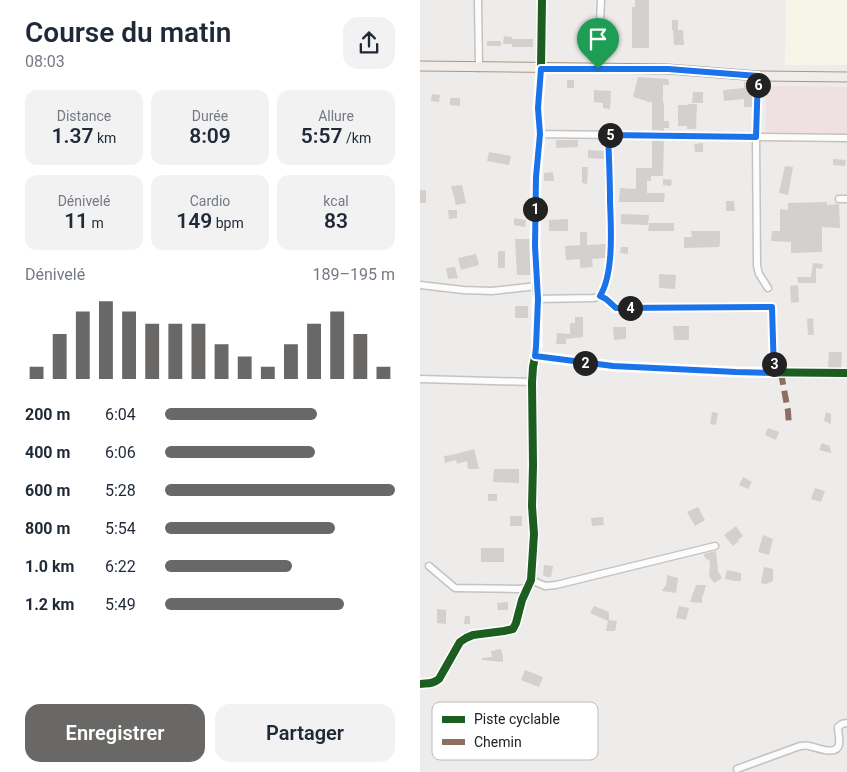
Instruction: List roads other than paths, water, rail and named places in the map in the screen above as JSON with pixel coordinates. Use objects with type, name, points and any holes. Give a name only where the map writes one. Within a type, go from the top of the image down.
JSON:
[{"type":"main road","points":[[420,66],[541,69],[668,69],[758,76],[847,77]]},
{"type":"street","points":[[478,0],[479,68]]},
{"type":"street","points":[[420,684],[430,684],[439,679],[460,642],[466,638],[473,635],[504,632],[513,629],[522,600],[531,580],[534,534],[532,506],[532,382],[538,299],[535,246],[536,177],[540,134],[538,108],[541,69],[542,0]]},
{"type":"street","points":[[598,69],[601,0]]},
{"type":"street","points":[[758,76],[756,137],[757,266],[759,274],[768,288]]},
{"type":"street","points":[[540,134],[847,138]]},
{"type":"street","points":[[538,299],[594,298],[600,296],[604,291],[608,274],[611,232],[608,135]]},
{"type":"street","points":[[839,200],[847,199]]},
{"type":"street","points":[[420,285],[492,291],[537,286]]},
{"type":"street","points":[[600,296],[616,308],[772,307],[774,373]]},
{"type":"street","points":[[535,356],[613,366],[736,372],[847,373]]},
{"type":"street","points":[[420,379],[532,382]]},
{"type":"street","points":[[531,580],[545,586],[556,585],[715,546]]},
{"type":"street","points":[[429,566],[455,588],[528,588]]},
{"type":"street","points":[[737,769],[800,746],[807,745],[819,749],[837,749],[839,745],[838,727],[847,723]]}]
